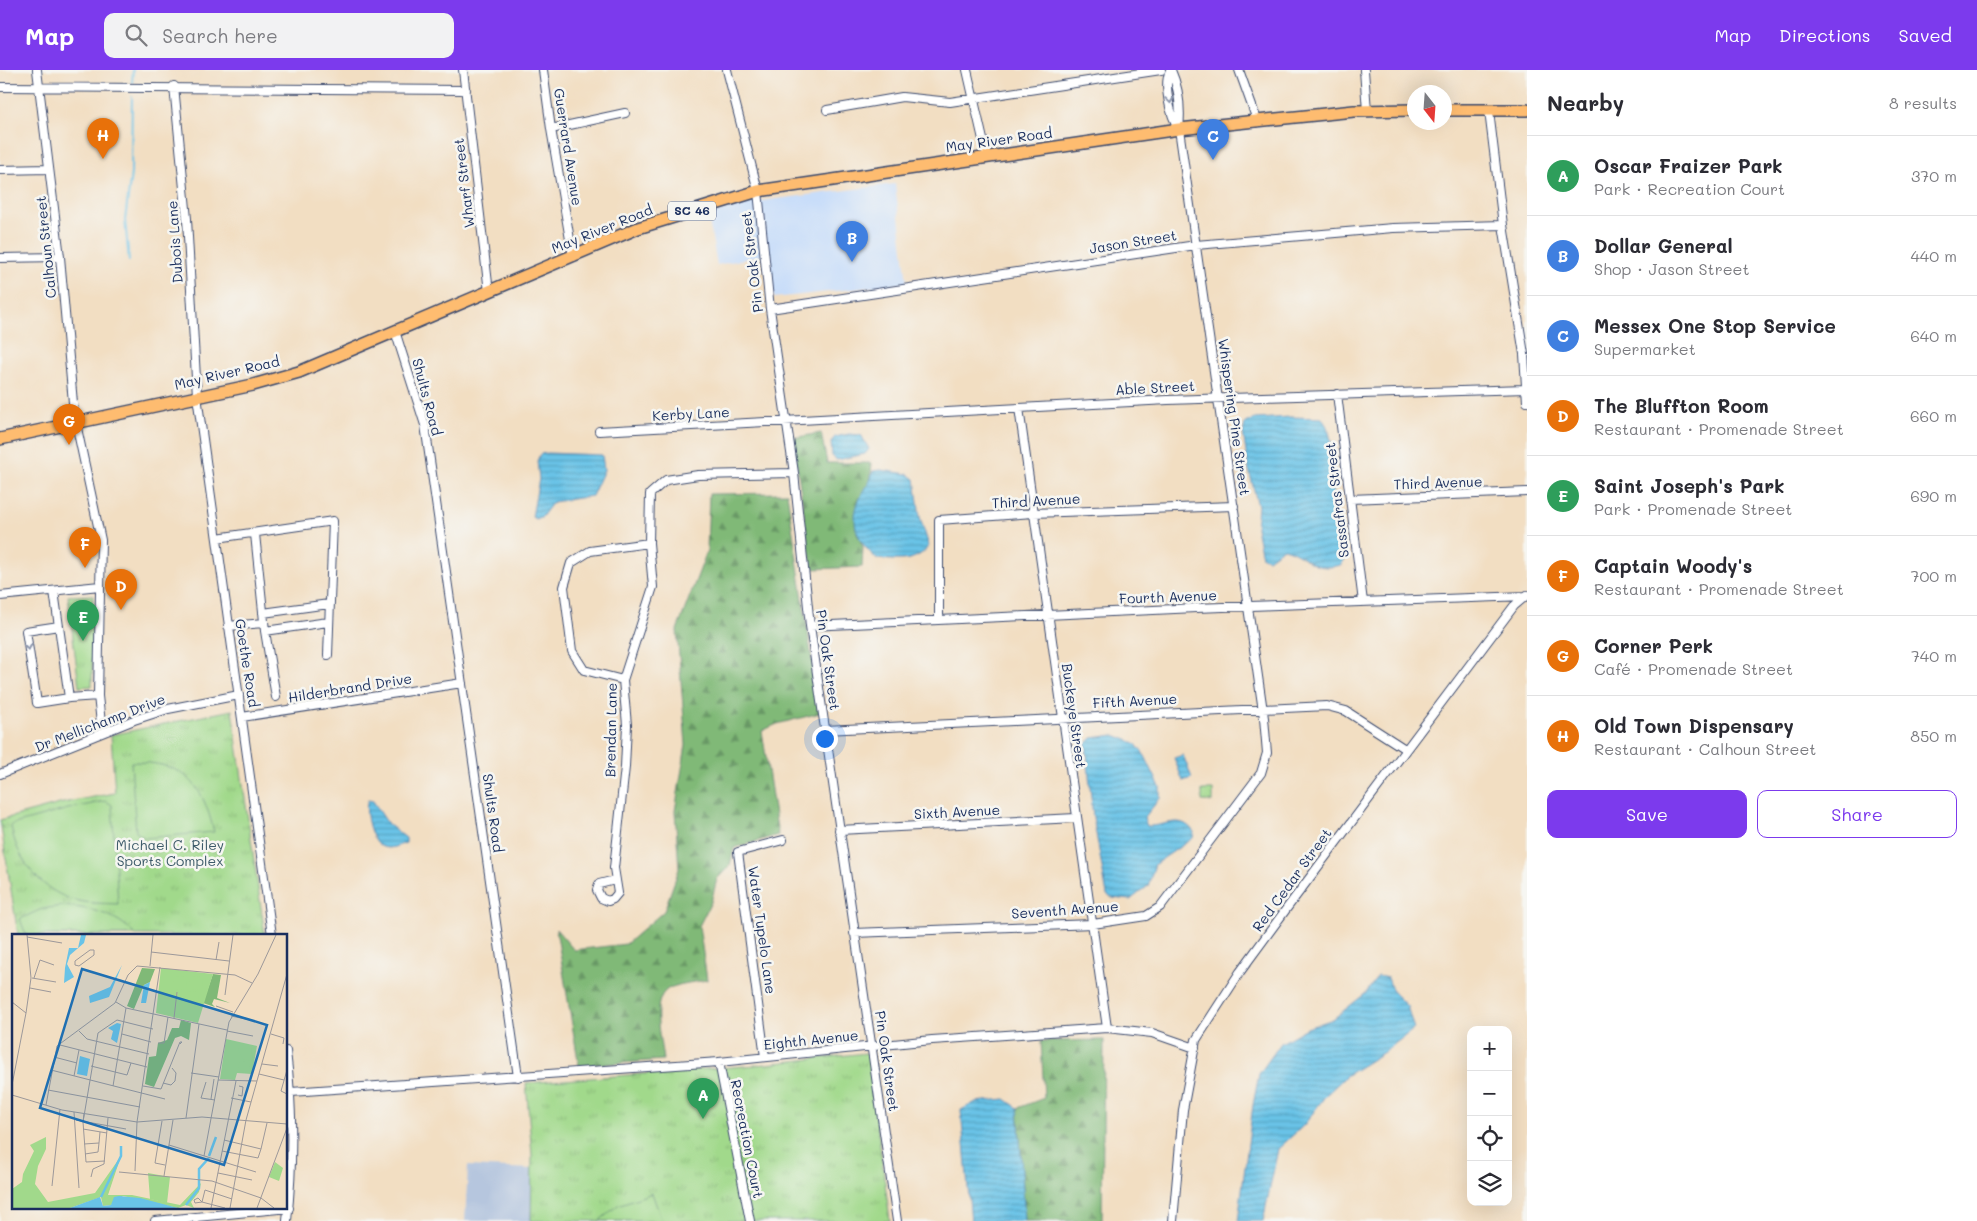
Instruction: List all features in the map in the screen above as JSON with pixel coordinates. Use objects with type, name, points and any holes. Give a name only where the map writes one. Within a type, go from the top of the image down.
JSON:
[{"type":"main road","name":"May River Road","points":[[0,440],[253,385],[299,372],[638,228],[758,191],[1179,129],[1257,120],[1367,111],[1407,110]]},
{"type":"main road","points":[[1452,110],[1527,110]]},
{"type":"street","name":"Calhoun Street","points":[[37,70],[60,257],[76,422],[101,540],[98,696],[102,732]]},
{"type":"street","name":"Wharf Street","points":[[463,70],[490,292]]},
{"type":"street","name":"Guerrard Avenue","points":[[543,70],[573,257]]},
{"type":"street","name":"Pin Oak Street","points":[[727,70],[758,191],[770,309],[794,473],[810,626],[897,1221]]},
{"type":"street","points":[[967,70],[987,157]]},
{"type":"street","points":[[827,110],[902,97],[950,102],[1161,70]]},
{"type":"street","name":"Whispering Pine Street","points":[[1170,70],[1177,89],[1180,116],[1179,129],[1262,708]]},
{"type":"street","points":[[1239,70],[1257,120]]},
{"type":"street","points":[[1364,70],[1367,111]]},
{"type":"street","points":[[0,87],[174,86],[466,90]]},
{"type":"street","name":"Dubois Lane","points":[[174,86],[187,219],[197,396]]},
{"type":"street","points":[[1490,110],[1503,225],[1524,354],[1527,402]]},
{"type":"street","points":[[551,129],[625,113]]},
{"type":"street","points":[[0,170],[49,169]]},
{"type":"street","name":"Jason Street","points":[[770,309],[1196,245],[1394,228],[1503,225]]},
{"type":"street","points":[[0,258],[60,257]]},
{"type":"street","name":"Shults Road","points":[[395,331],[424,425],[518,1077]]},
{"type":"street","name":"Able Street","points":[[785,421],[1219,398],[1526,389]]},
{"type":"street","name":"Sassafras Street","points":[[1337,394],[1362,602]]},
{"type":"street","name":"Goethe Road","points":[[197,396],[272,934]]},
{"type":"street","name":"Buckeye Street","points":[[1019,408],[1061,718],[1107,1028]]},
{"type":"street","name":"Kerby Lane","points":[[599,431],[785,421]]},
{"type":"street","name":"Brendan Lane","points":[[615,880],[614,868],[626,742],[623,680],[653,587],[650,543],[650,494],[666,480],[698,475],[794,473]]},
{"type":"street","name":"Third Avenue","points":[[1350,499],[1527,492]]},
{"type":"street","name":"Third Avenue","points":[[940,620],[939,520],[1033,513],[1234,506]]},
{"type":"street","points":[[217,538],[255,534],[333,521],[328,655]]},
{"type":"street","points":[[255,534],[264,627],[276,697]]},
{"type":"street","points":[[623,680],[584,670],[572,651],[564,587],[571,563],[590,551],[650,543]]},
{"type":"street","points":[[0,596],[100,586]]},
{"type":"street","points":[[54,591],[70,698]]},
{"type":"street","name":"Fourth Avenue","points":[[810,626],[1047,614],[1527,596]]},
{"type":"street","name":"Red Cedar Street","points":[[1174,1221],[1183,1110],[1196,1040],[1240,972],[1404,749],[1514,606],[1527,596]]},
{"type":"street","points":[[263,613],[329,604]]},
{"type":"street","points":[[228,626],[264,627],[328,622]]},
{"type":"street","points":[[59,626],[26,631],[37,703],[98,696]]},
{"type":"street","name":"Hilderbrand Drive","points":[[242,717],[462,683]]},
{"type":"street","name":"Dr Mellichamp Drive","points":[[0,774],[102,732],[168,709],[239,695]]},
{"type":"street","name":"Fifth Avenue","points":[[825,730],[1327,706],[1346,711],[1404,749]]},
{"type":"street","name":"Seventh Avenue","points":[[854,933],[1093,924],[1146,916],[1160,907],[1260,773],[1267,754],[1262,708]]},
{"type":"street","name":"Sixth Avenue","points":[[839,830],[1076,818]]},
{"type":"street","name":"Water Tupelo Lane","points":[[765,1057],[738,852],[783,840]]},
{"type":"street","name":"Eighth Avenue","points":[[518,1077],[718,1062],[932,1040],[1107,1028],[1152,1033],[1195,1048]]},
{"type":"street","name":"Recreation Court","points":[[718,1062],[750,1221]]},
{"type":"street","points":[[288,1075],[293,1163],[288,1221]]},
{"type":"street","points":[[289,1088],[518,1077]]},
{"type":"street","points":[[155,1221],[289,1208]]},
{"type":"shaded area","points":[[895,184],[907,283],[774,298],[768,254],[717,265],[708,215],[753,202]]},
{"type":"shaded area","points":[[468,1166],[532,1169],[531,1221],[465,1221]]},
{"type":"green space","points":[[821,433],[827,463],[872,463],[870,482],[861,497],[857,533],[863,547],[862,567],[812,569],[793,438]]},
{"type":"green space","points":[[787,493],[820,713],[777,724],[762,731],[778,835],[734,848],[730,865],[717,879],[711,902],[699,926],[707,980],[672,987],[660,999],[658,1019],[663,1060],[579,1066],[556,929],[574,950],[626,944],[664,911],[679,869],[675,811],[686,745],[677,630],[707,551],[709,494]]},
{"type":"green space","points":[[93,595],[92,686],[79,687],[68,596]]},
{"type":"green space","name":"Michael C. Riley Sports Complex","points":[[232,710],[265,934],[18,934],[0,820],[67,802],[115,793],[111,735]]},
{"type":"green space","points":[[131,762],[165,766],[178,771],[188,778],[204,800],[214,832],[145,838],[136,832]]},
{"type":"green space","points":[[1202,790],[1213,790],[1213,802],[1202,801]]},
{"type":"green space","points":[[106,801],[112,805],[118,904],[74,900],[57,893],[38,878],[23,859],[13,837],[11,825],[68,809]]},
{"type":"green space","points":[[62,906],[92,910],[120,921],[134,934],[26,934],[20,919],[42,909]]},
{"type":"green space","points":[[1104,1040],[1102,1221],[1025,1221],[1018,1108],[1044,1098],[1041,1041]]},
{"type":"green space","points":[[866,1053],[868,1056],[890,1221],[531,1221],[532,1155],[526,1083],[757,1065]]},
{"type":"green space","points":[[652,1193],[662,1221],[599,1221],[618,1205]]},
{"type":"water","points":[[1322,418],[1327,427],[1332,450],[1335,509],[1345,559],[1341,565],[1322,567],[1315,565],[1298,554],[1283,548],[1268,559],[1262,557],[1256,528],[1258,506],[1248,466],[1243,433],[1245,423],[1255,419]]},
{"type":"water","points":[[849,434],[861,435],[869,449],[865,454],[837,460],[832,456],[831,442],[835,437]]},
{"type":"water","points":[[540,454],[602,455],[604,470],[592,496],[553,502],[541,518],[535,519],[532,517],[539,479],[537,461]]},
{"type":"water","points":[[881,470],[908,474],[915,479],[920,517],[929,546],[918,556],[905,560],[877,559],[864,546],[860,538],[855,522],[857,505],[870,481],[873,471]]},
{"type":"water","points":[[1114,735],[1135,743],[1145,756],[1160,787],[1160,798],[1144,818],[1147,826],[1178,822],[1189,826],[1194,832],[1193,838],[1155,864],[1148,886],[1130,900],[1112,898],[1107,895],[1093,817],[1086,744],[1092,738]]},
{"type":"water","points":[[1183,755],[1192,778],[1183,781],[1174,758]]},
{"type":"water","points":[[368,800],[373,801],[388,824],[406,838],[406,843],[389,848],[379,845],[375,840],[367,818]]},
{"type":"water","points":[[1378,976],[1388,978],[1393,992],[1407,1006],[1414,1029],[1384,1052],[1347,1075],[1326,1095],[1304,1125],[1278,1149],[1263,1221],[1238,1221],[1253,1105],[1259,1074],[1281,1043],[1307,1028],[1333,1019],[1366,993]]},
{"type":"water","points":[[1005,1099],[1018,1108],[1025,1221],[971,1221],[961,1110],[976,1102]]},
{"type":"waterway","points":[[132,83],[133,70]]},
{"type":"waterway","points":[[129,261],[125,220],[131,173],[132,97]]},
{"type":"place","name":"Old Town Dispensary","points":[[103,159]]},
{"type":"place","name":"Messex One Stop Service","points":[[1213,160]]},
{"type":"place","name":"Dollar General","points":[[852,262]]},
{"type":"place","name":"Corner Perk","points":[[69,445]]},
{"type":"place","name":"Captain Woody's","points":[[85,568]]},
{"type":"place","name":"The Bluffton Room","points":[[121,610]]},
{"type":"place","name":"Saint Joseph's Park","points":[[83,641]]},
{"type":"place","name":"Oscar Fraizer Park","points":[[703,1119]]}]
